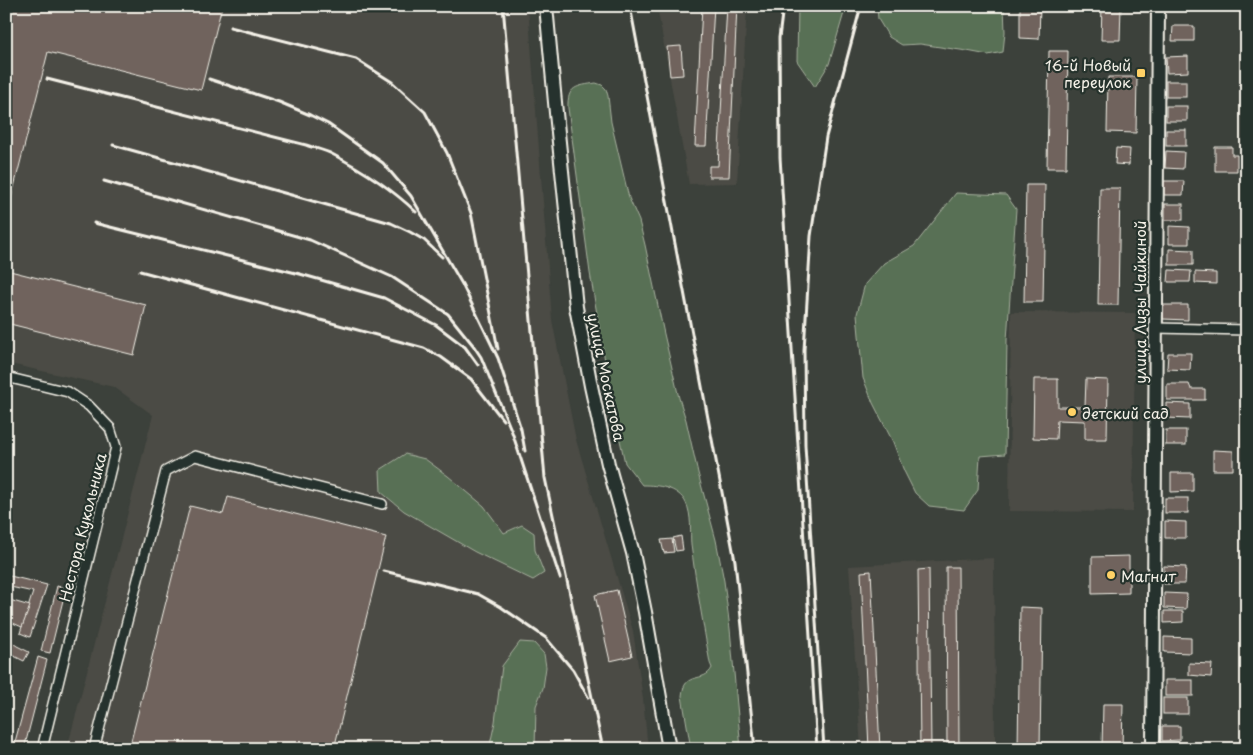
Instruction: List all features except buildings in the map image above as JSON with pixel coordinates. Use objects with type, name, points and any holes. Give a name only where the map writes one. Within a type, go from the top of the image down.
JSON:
[{"type":"main road","name":"улица Москатова","points":[[546,6],[576,307],[606,454],[633,553],[669,749]]},
{"type":"main road","name":"улица Лизы Чайкиной","points":[[1153,749],[1158,6]]},
{"type":"street","points":[[1156,328],[1247,330]]},
{"type":"street","name":"Нестора Кукольника","points":[[6,377],[68,392],[89,406],[110,428],[116,447],[42,749]]},
{"type":"street","points":[[94,749],[166,471],[195,456],[382,504]]},
{"type":"shaded area","points":[[6,6],[528,6],[552,320],[576,440],[633,631],[648,749],[67,749],[153,415],[114,387],[6,363]]},
{"type":"shaded area","points":[[657,6],[747,6],[737,183],[689,184]]},
{"type":"shaded area","name":"детский сад","points":[[1011,312],[1135,313],[1133,512],[1009,511]]},
{"type":"shaded area","points":[[994,558],[995,749],[861,749],[849,566]]},
{"type":"green space","points":[[798,6],[846,6],[829,64],[815,87],[797,61]]},
{"type":"green space","points":[[877,6],[1004,6],[1005,32],[1003,52],[988,55],[920,44],[902,45],[889,37],[878,19]]},
{"type":"green space","points":[[596,83],[606,89],[608,96],[611,122],[629,198],[639,221],[679,398],[716,540],[724,581],[730,629],[741,749],[691,749],[682,696],[684,688],[690,680],[708,673],[712,668],[695,574],[689,513],[686,503],[678,493],[661,486],[642,485],[625,463],[613,408],[590,273],[568,108],[571,91],[579,86]]},
{"type":"green space","points":[[956,193],[1006,195],[1016,209],[1007,340],[1005,454],[980,456],[978,490],[964,510],[929,506],[915,493],[863,378],[857,314],[865,284],[884,263],[914,246]]},
{"type":"green space","points":[[405,454],[425,459],[448,476],[484,506],[504,533],[522,525],[534,533],[535,550],[544,573],[533,580],[475,552],[404,511],[381,492],[380,470]]},
{"type":"green space","points":[[520,642],[534,643],[544,654],[546,667],[543,688],[536,706],[535,749],[489,749],[495,722],[502,666]]},
{"type":"railway","points":[[503,6],[545,478],[603,749]]},
{"type":"railway","points":[[630,6],[735,561],[755,749]]},
{"type":"railway","points":[[783,6],[779,38],[780,157],[817,749]]},
{"type":"railway","points":[[824,749],[805,445],[804,350],[811,236],[826,137],[861,6]]},
{"type":"railway","points":[[230,27],[356,59],[392,82],[425,112],[447,153],[471,213],[498,349]]},
{"type":"railway","points":[[47,79],[326,151],[376,180],[416,212]]},
{"type":"railway","points":[[209,79],[279,102],[310,115],[328,124],[383,163],[411,196],[462,284],[498,358],[521,429],[525,451]]},
{"type":"railway","points":[[113,145],[391,223],[424,240],[442,257]]},
{"type":"railway","points":[[104,181],[310,240],[392,277],[448,314],[481,357],[512,432],[560,578]]},
{"type":"railway","points":[[94,223],[300,274],[384,298],[436,325],[465,347],[478,365]]},
{"type":"railway","points":[[140,271],[424,348],[441,357],[471,379],[503,420]]},
{"type":"railway","points":[[384,571],[478,594],[501,607],[546,638],[573,670],[588,697]]},
{"type":"place","name":"16-й Новый переулок","points":[[1141,73]]},
{"type":"place","name":"детский сад","points":[[1072,412]]},
{"type":"place","name":"Магнит","points":[[1111,575]]}]
